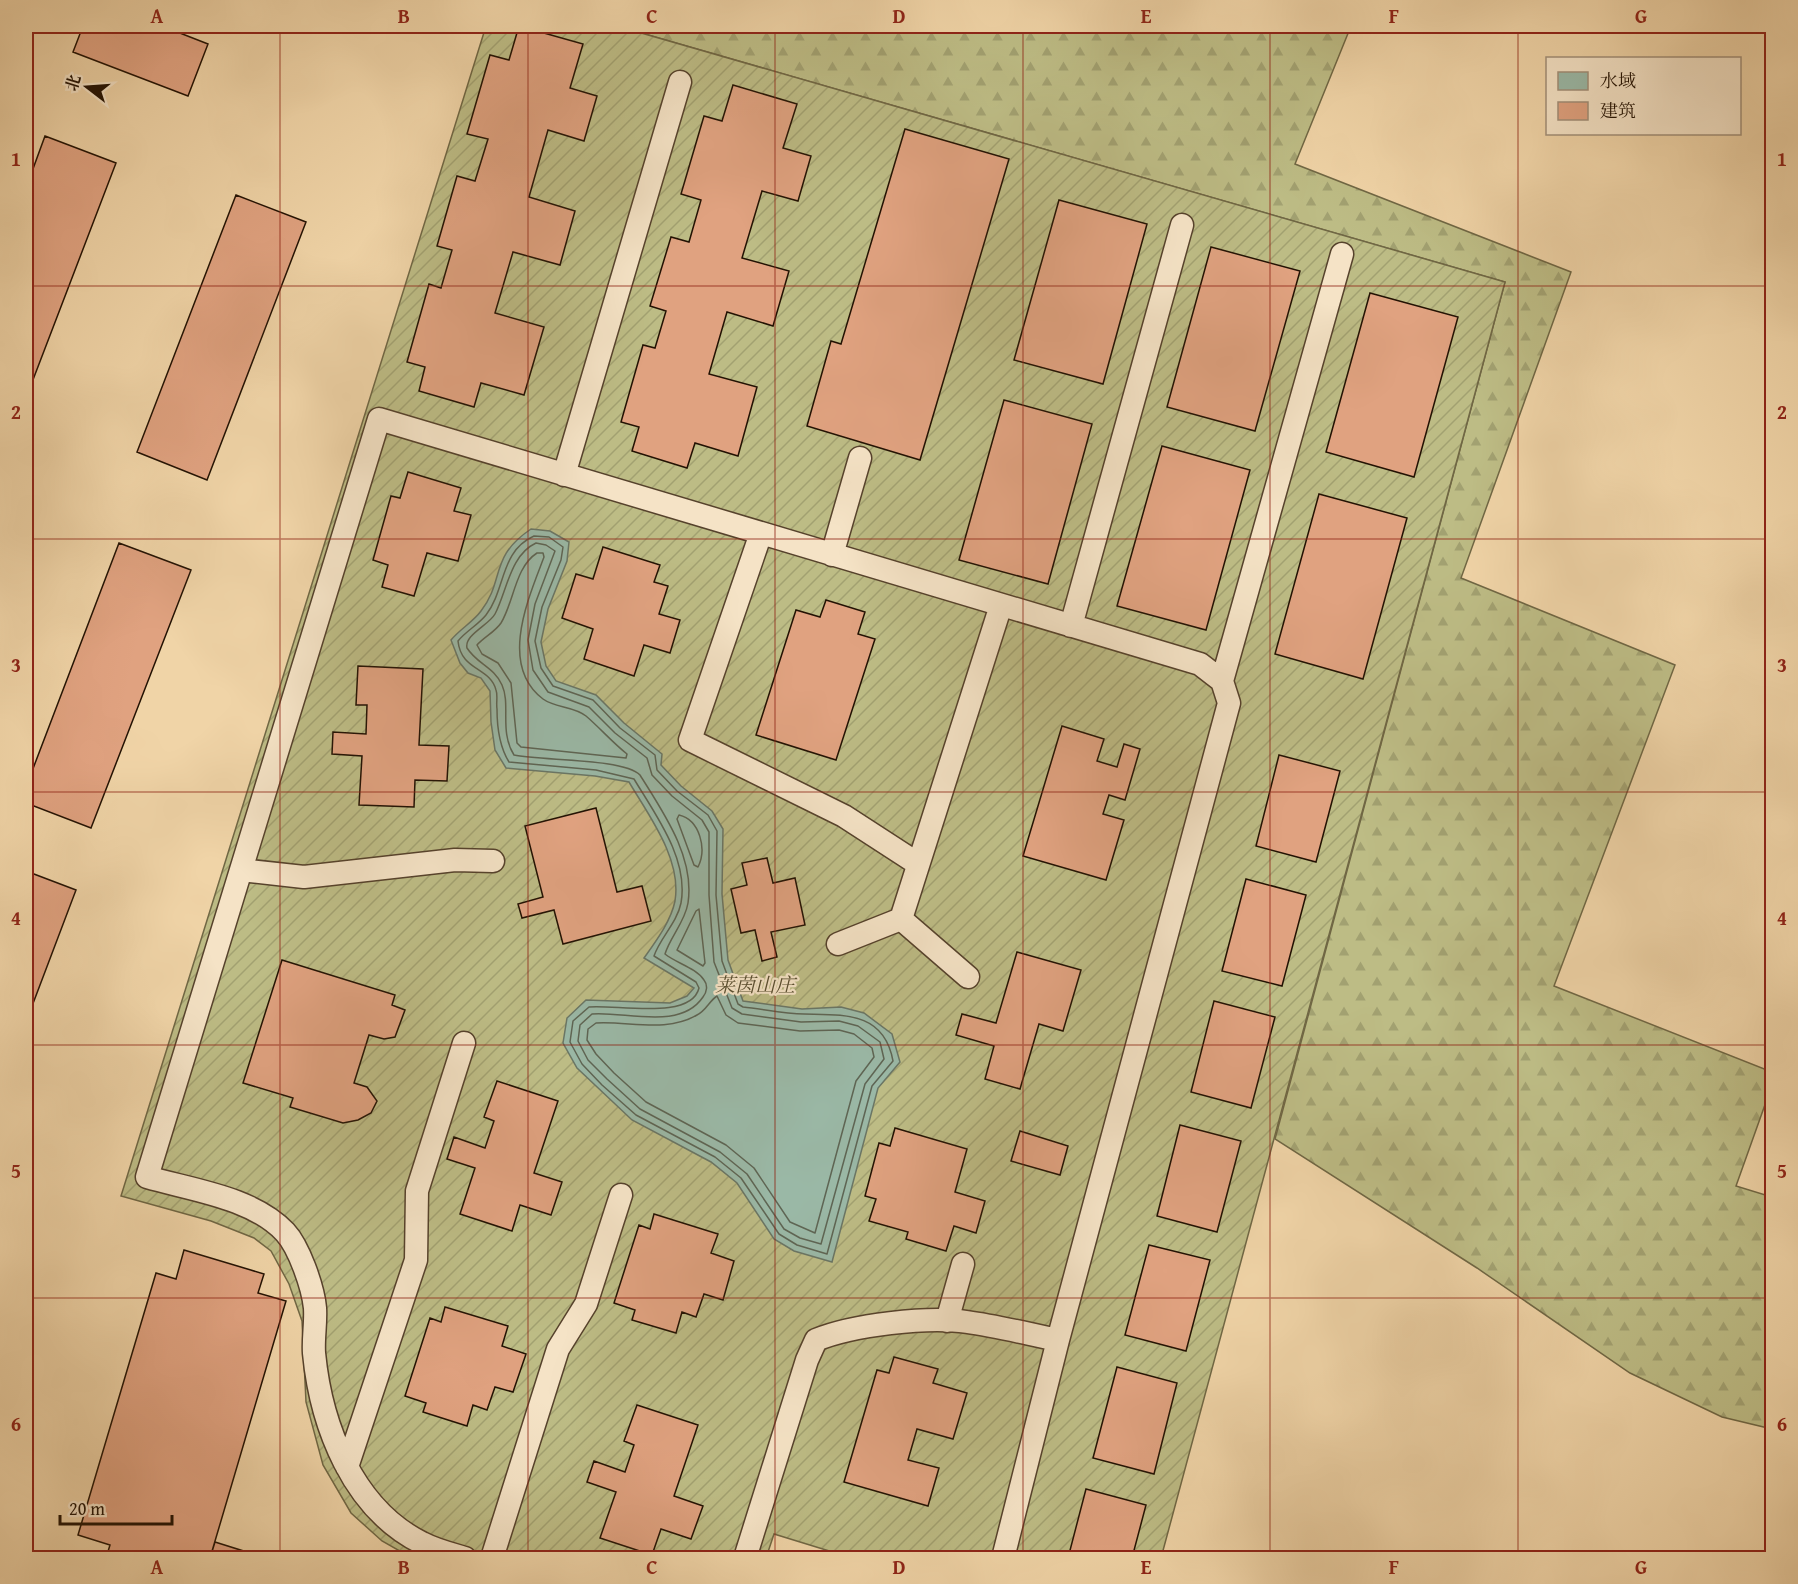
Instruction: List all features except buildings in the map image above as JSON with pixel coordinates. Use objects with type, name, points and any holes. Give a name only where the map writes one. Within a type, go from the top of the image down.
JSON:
[{"type":"lane","points":[[564,475],[680,82]]},
{"type":"lane","points":[[1071,626],[1182,225]]},
{"type":"lane","points":[[1003,1558],[1058,1340],[1229,703],[1222,681],[1342,254]]},
{"type":"lane","points":[[465,1558],[422,1543],[384,1518],[360,1489],[339,1454],[321,1398],[314,1352],[315,1307],[301,1260],[286,1233],[252,1208],[147,1177],[379,419],[1200,664],[1222,681]]},
{"type":"lane","points":[[832,555],[861,458]]},
{"type":"lane","points":[[761,533],[690,740],[844,816],[918,864]]},
{"type":"lane","points":[[901,919],[1001,605]]},
{"type":"lane","points":[[241,870],[304,877],[455,860],[493,861]]},
{"type":"lane","points":[[838,944],[901,919]]},
{"type":"lane","points":[[901,919],[968,976]]},
{"type":"lane","points":[[347,1467],[416,1260],[417,1191],[464,1043]]},
{"type":"lane","points":[[492,1558],[558,1349],[586,1304],[621,1195]]},
{"type":"lane","points":[[947,1321],[963,1264]]},
{"type":"lane","points":[[745,1558],[807,1360],[816,1340],[835,1332],[915,1322],[965,1321],[1058,1340]]},
{"type":"green space","name":"莱茵山庄","points":[[486,26],[617,26],[1505,282],[1161,1558],[852,1558],[774,1534],[766,1558],[412,1558],[382,1541],[351,1513],[323,1465],[306,1402],[302,1321],[289,1284],[271,1251],[254,1238],[211,1221],[121,1196]]},
{"type":"green space","points":[[617,26],[1351,26],[1295,164],[1571,272],[1461,578],[1675,665],[1554,986],[1772,1072],[1772,1085],[1736,1186],[1772,1197],[1772,1429],[1722,1417],[1630,1373],[1477,1268],[1275,1139],[1505,282]]},
{"type":"water","points":[[531,529],[550,531],[569,542],[567,561],[548,609],[541,642],[546,666],[556,681],[596,695],[624,723],[662,754],[661,765],[681,786],[712,811],[723,829],[722,894],[728,960],[743,1001],[802,1009],[841,1007],[864,1013],[892,1034],[900,1062],[878,1088],[832,1262],[794,1251],[774,1239],[737,1183],[711,1162],[632,1120],[577,1068],[563,1043],[567,1018],[586,1000],[670,1003],[687,996],[694,988],[644,958],[670,916],[675,901],[676,885],[674,869],[662,838],[629,782],[595,776],[506,768],[495,750],[490,691],[481,678],[468,673],[460,663],[451,640],[481,611],[493,589],[503,559],[509,549]]}]
